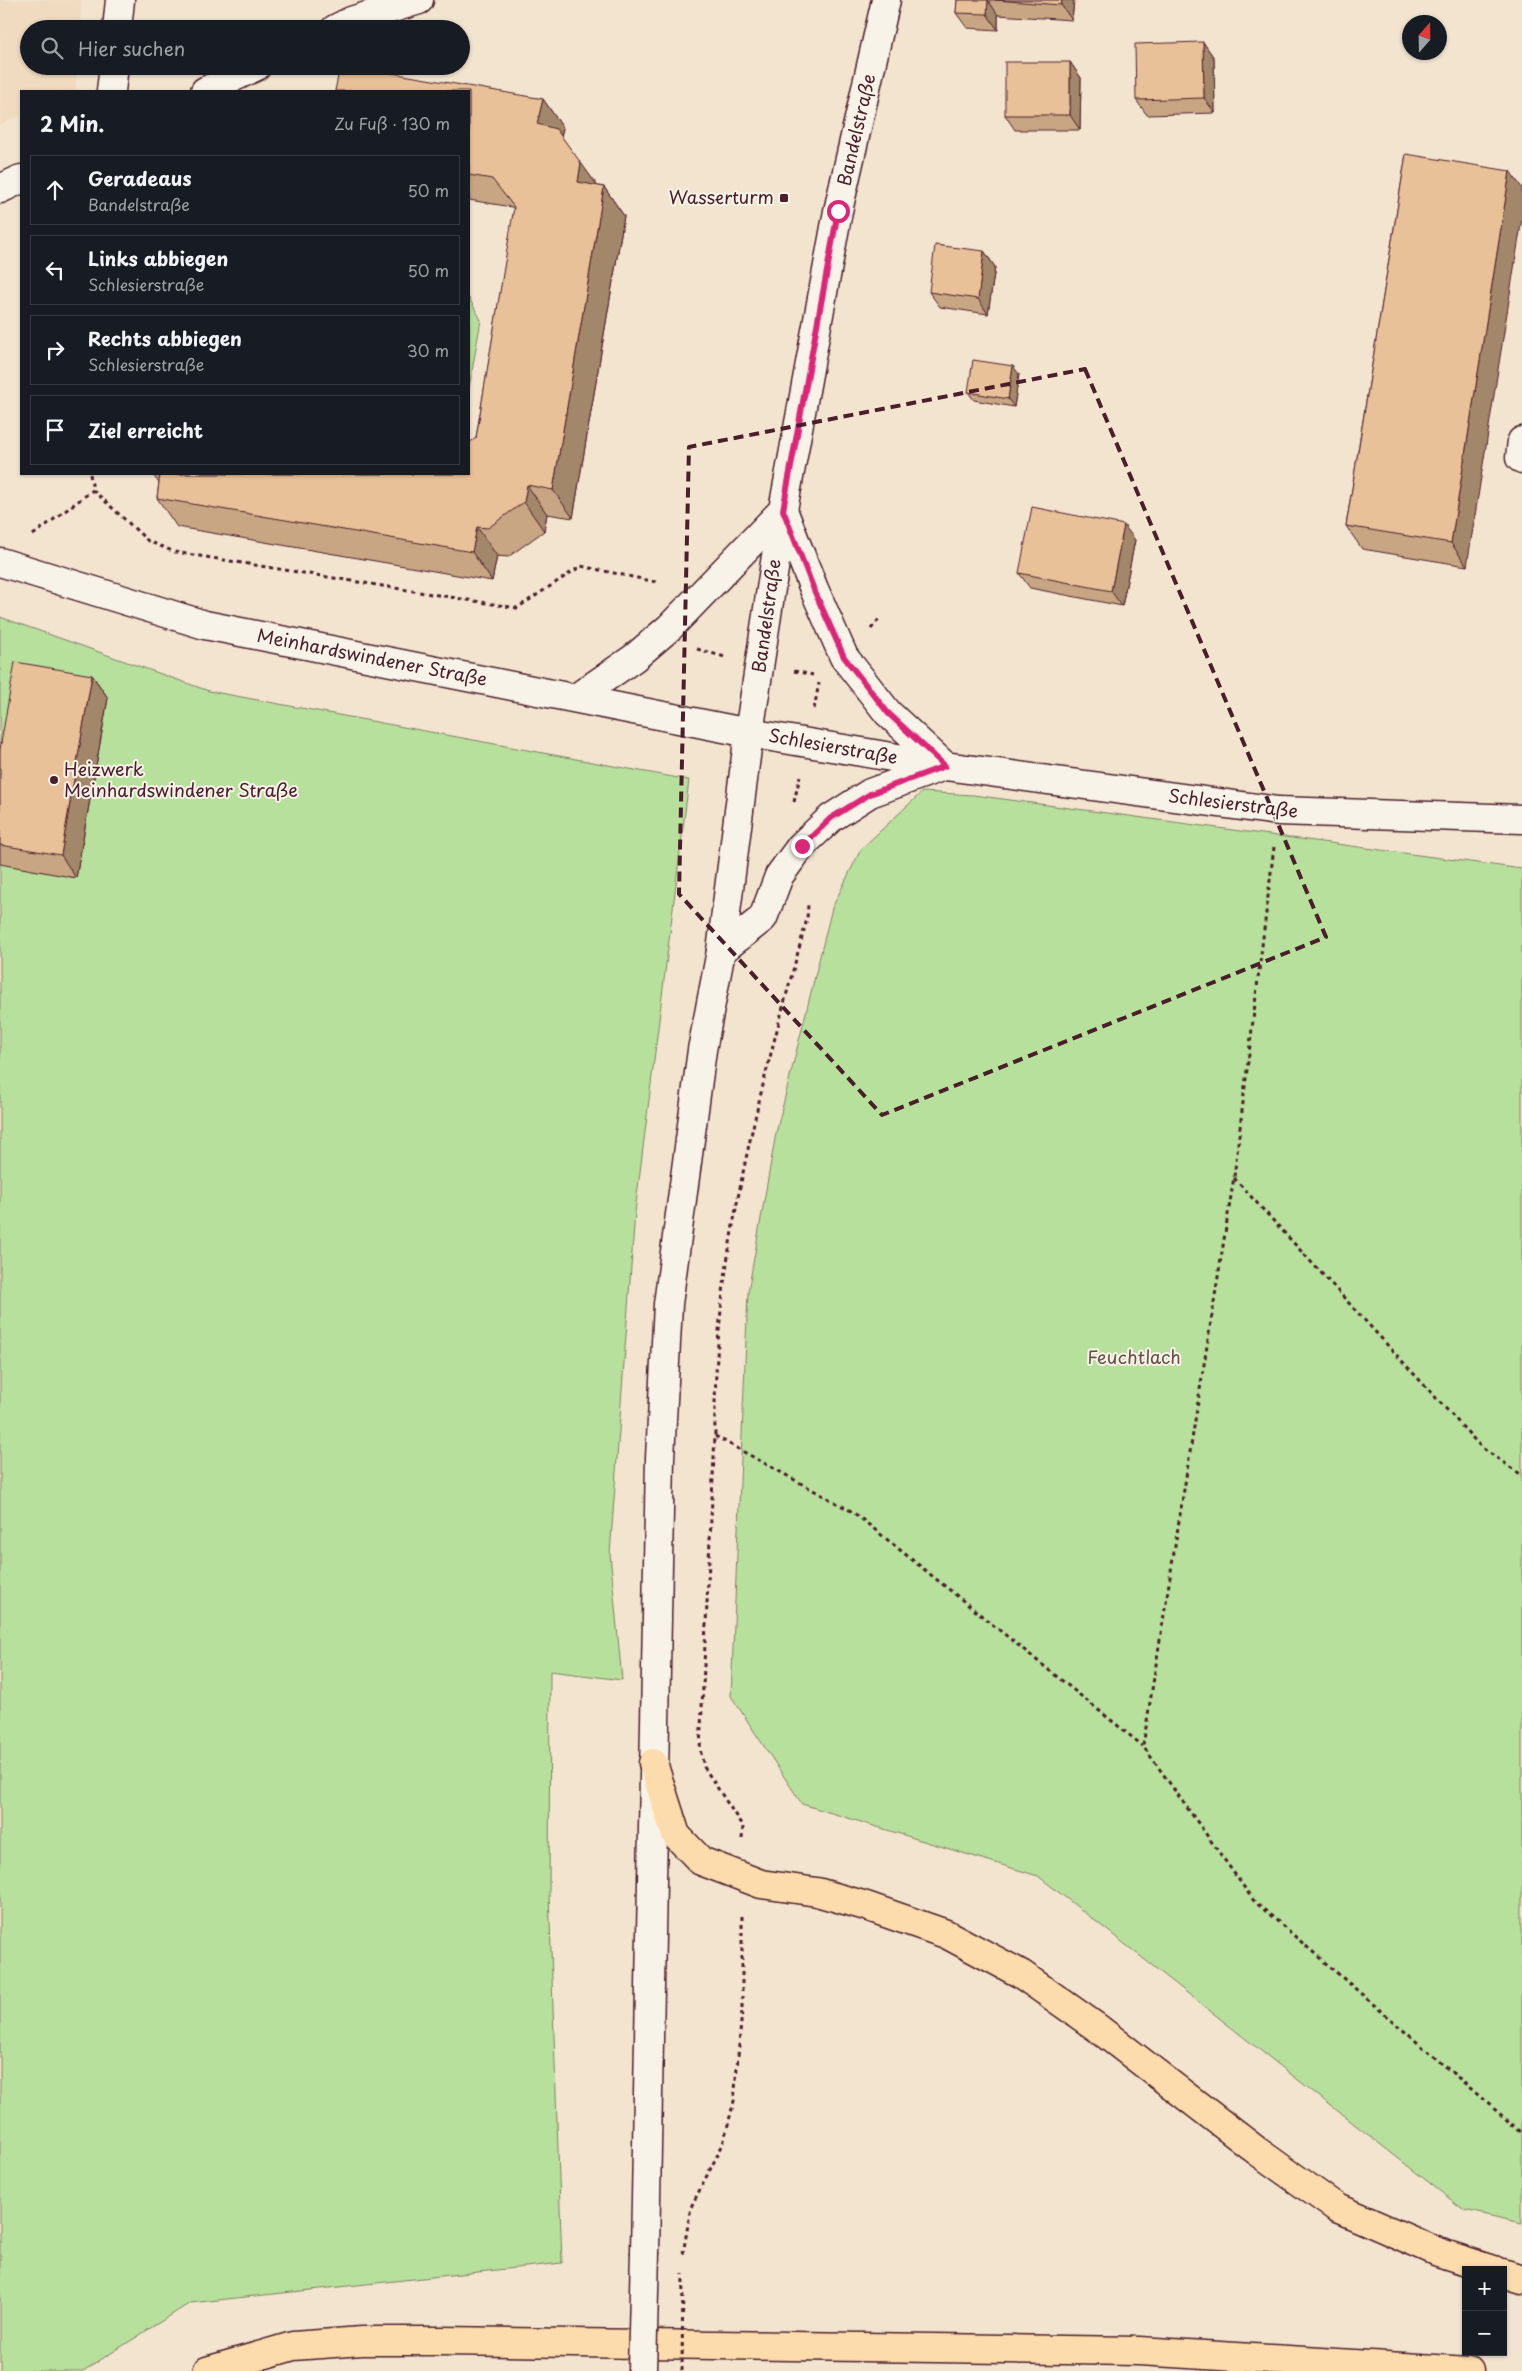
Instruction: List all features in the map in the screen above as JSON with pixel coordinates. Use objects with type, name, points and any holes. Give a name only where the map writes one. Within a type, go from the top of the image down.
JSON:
[{"type":"main road","points":[[653,1763],[676,1835],[701,1861],[761,1884],[817,1892],[866,1906],[946,1934],[1021,1974],[1099,2029],[1257,2151],[1337,2208],[1438,2252],[1482,2266]]},
{"type":"main road","points":[[1507,2274],[1522,2279]]},
{"type":"main road","points":[[207,2371],[293,2346],[362,2341],[1139,2351],[1469,2371]]},
{"type":"street","points":[[119,20],[120,0]]},
{"type":"street","points":[[354,20],[419,0]]},
{"type":"street","name":"Bandelstraße","points":[[642,2371],[660,1458],[668,1304],[702,1050],[721,951],[749,733],[783,510],[838,211],[886,0]]},
{"type":"street","points":[[111,90],[113,75]]},
{"type":"street","points":[[208,90],[239,75]]},
{"type":"street","points":[[0,189],[20,179]]},
{"type":"street","points":[[1522,441],[1520,458],[1522,459]]},
{"type":"street","points":[[576,698],[634,658],[670,627],[783,510]]},
{"type":"street","name":"Schlesierstraße","points":[[783,510],[814,590],[844,657],[888,713],[945,766]]},
{"type":"street","name":"Meinhardswindener Straße","points":[[0,562],[205,626],[749,733]]},
{"type":"street","name":"Schlesierstraße","points":[[749,733],[945,766],[1278,811],[1522,819]]},
{"type":"street","name":"Schlesierstraße","points":[[721,951],[763,918],[780,876],[802,846],[831,818],[870,794],[945,766]]},
{"type":"path","points":[[90,475],[93,490],[148,541],[185,554],[517,608],[581,566],[656,582]]},
{"type":"path","points":[[31,536],[93,490]]},
{"type":"path","points":[[1143,1746],[1234,1177],[1278,811]]},
{"type":"path","points":[[682,2371],[683,2254],[691,2207],[724,2144],[734,2101],[742,2011],[743,1827],[704,1767],[700,1749],[715,1436],[714,1399],[728,1260],[750,1132],[769,1057]]},
{"type":"path","points":[[1234,1177],[1482,1448],[1522,1475]]},
{"type":"path","points":[[715,1436],[852,1512],[1143,1746],[1254,1901],[1522,2133]]},
{"type":"highlighted area","points":[[1085,369],[1326,937],[882,1115],[679,894],[689,447]]},
{"type":"shaded area","points":[[0,0],[81,0],[80,20],[20,20],[20,75],[77,75],[76,89],[20,90],[20,115],[0,125]]},
{"type":"green space","points":[[470,300],[481,320],[470,382]]},
{"type":"green space","points":[[0,617],[209,691],[689,780],[635,1212],[610,1554],[622,1680],[550,1671],[549,1893],[562,2263],[190,2303],[83,2371],[0,2371]]},
{"type":"green space","name":"Feuchtlach","points":[[922,792],[973,795],[1522,869],[1522,2223],[1464,2210],[1038,1876],[802,1804],[731,1696],[748,1292],[776,1133],[832,908],[861,849]]},
{"type":"building","points":[[957,0],[988,0],[987,14],[956,13]]},
{"type":"building","points":[[995,0],[1062,0],[1061,5]]},
{"type":"building","points":[[1203,42],[1204,98],[1136,100],[1135,44]]},
{"type":"building","points":[[1005,62],[1070,62],[1070,115],[1005,115]]},
{"type":"building","points":[[338,75],[403,75],[543,99],[537,124],[556,129],[581,163],[578,182],[604,187],[553,490],[527,485],[524,502],[488,528],[477,527],[472,552],[157,498],[160,475],[470,475],[470,442],[476,438],[514,207],[492,179],[470,175],[470,90],[335,90]]},
{"type":"building","points":[[1406,154],[1510,171],[1451,543],[1346,526]]},
{"type":"building","points":[[935,245],[984,251],[978,299],[929,292]]},
{"type":"building","points":[[973,360],[1013,366],[1008,399],[968,392]]},
{"type":"building","points":[[1032,507],[1124,525],[1111,591],[1019,573]]},
{"type":"building","name":"Heizwerk Meinhardswindener Straße","points":[[15,662],[92,675],[61,855],[0,845],[0,749]]},
{"type":"place","name":"Wasserturm","points":[[784,198]]},
{"type":"place","name":"Heizwerk Meinhardswindener Straße","points":[[54,780]]},
{"type":"route","points":[[802,846],[831,818],[870,794],[945,766],[888,713],[844,657],[814,590],[783,510],[838,211]]}]
